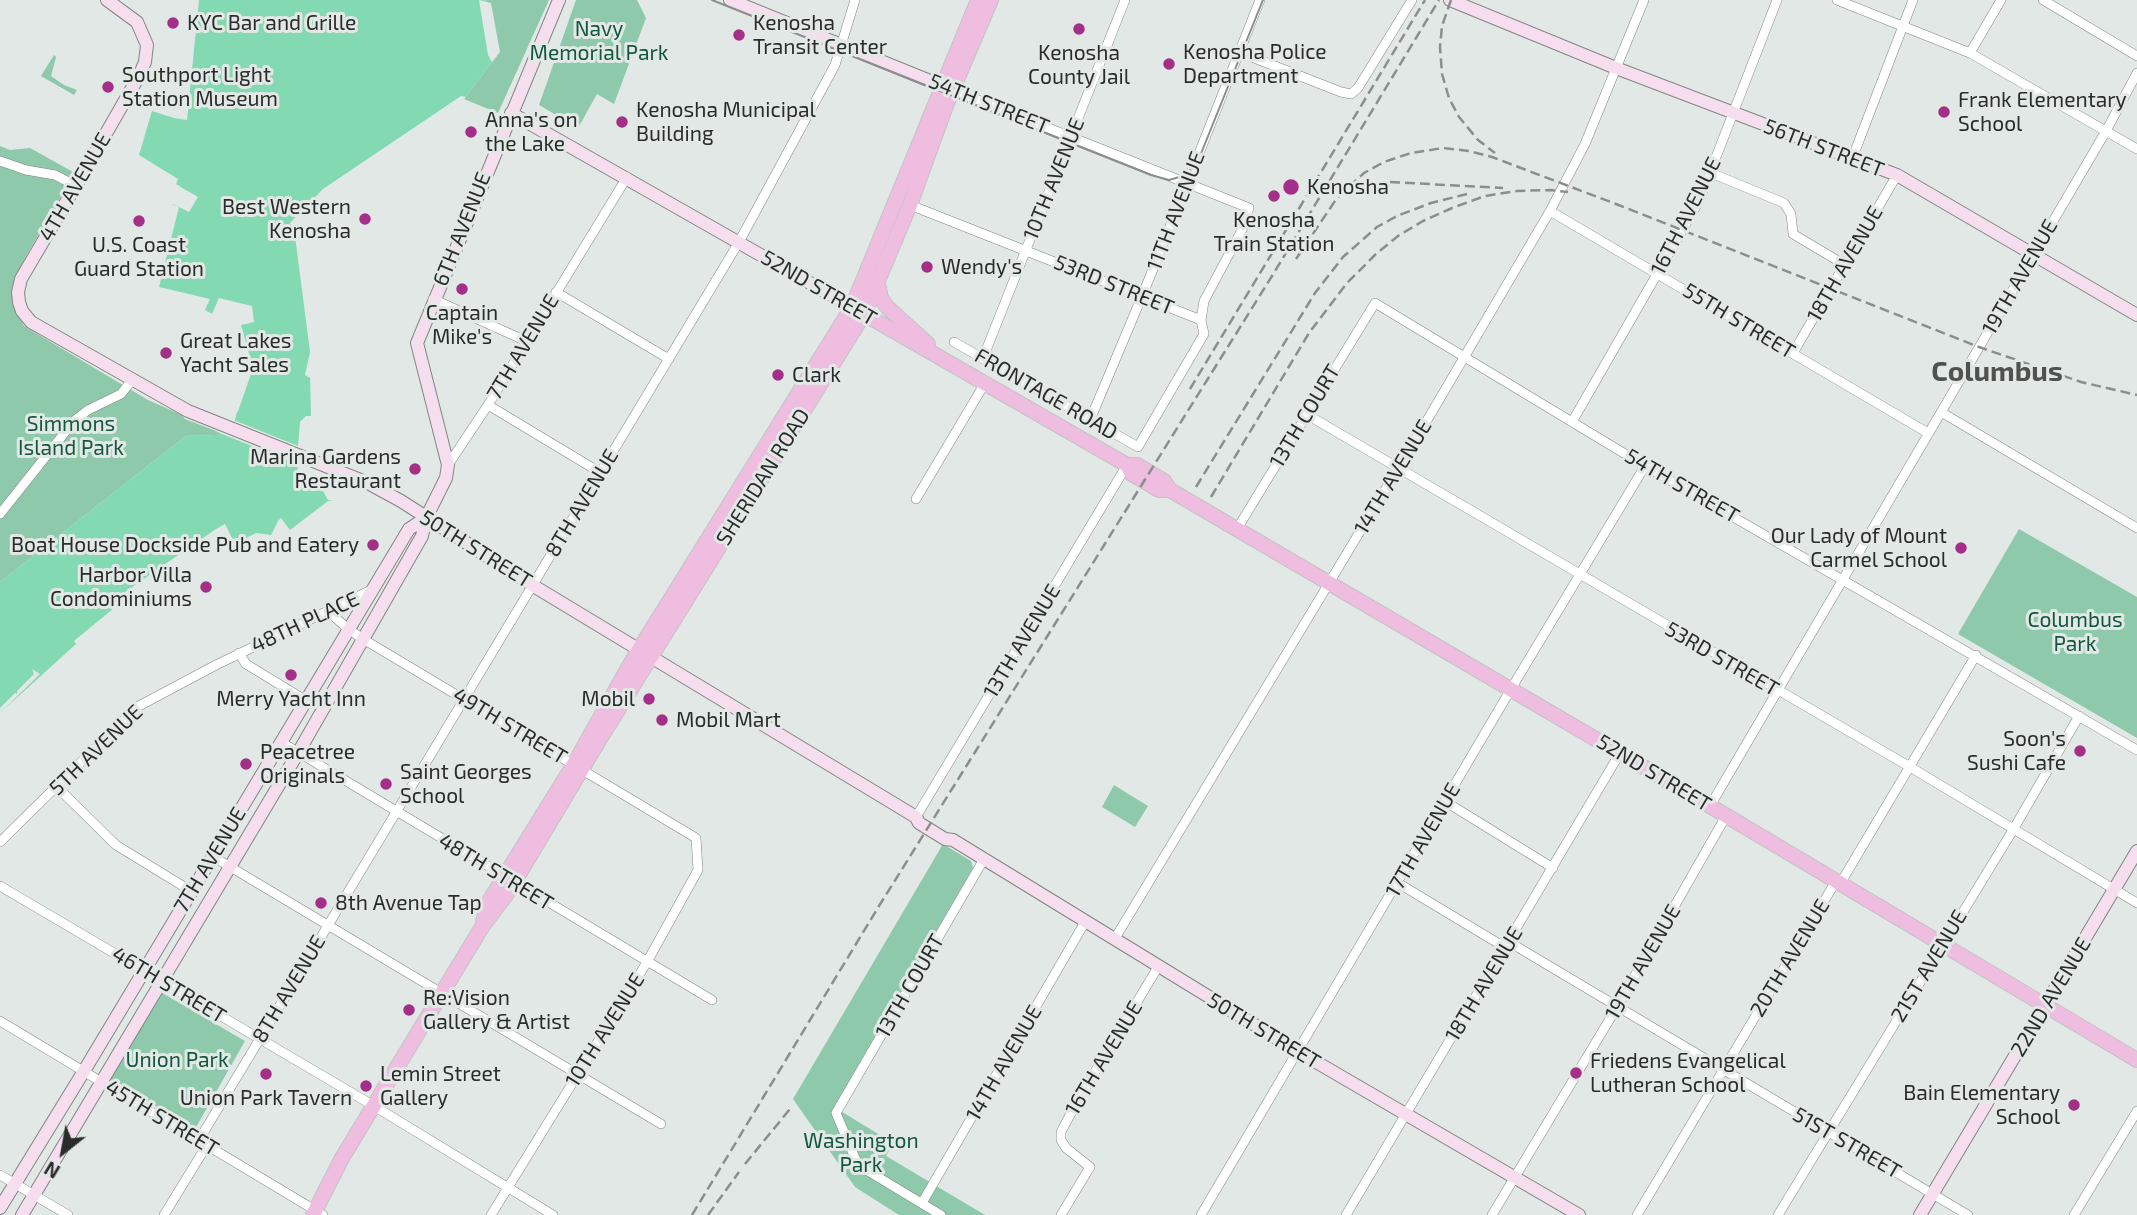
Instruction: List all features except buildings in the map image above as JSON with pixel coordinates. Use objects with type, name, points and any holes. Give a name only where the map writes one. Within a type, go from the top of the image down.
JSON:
[{"type":"main road","name":"SHERIDAN ROAD","points":[[317,1213],[335,1170],[482,927],[488,903],[509,880],[645,653],[858,311],[878,284],[910,205],[978,0]]},
{"type":"main road","name":"SHERIDAN ROAD","points":[[858,311],[948,88],[990,0]]},
{"type":"main road","points":[[878,284],[881,298],[887,307],[947,361]]},
{"type":"main road","name":"52ND STREET","points":[[858,311],[1127,465],[1132,474],[1150,485],[1159,490],[1170,490],[1620,752],[2137,1060]]},
{"type":"street","name":"4TH AVENUE","points":[[22,311],[18,292],[21,279],[145,62],[147,45],[137,22],[107,0]]},
{"type":"street","name":"6TH AVENUE","points":[[448,465],[416,343],[559,0]]},
{"type":"street","name":"54TH STREET","points":[[730,0],[1249,208],[1244,226],[1204,301],[1201,320]]},
{"type":"street","name":"8TH AVENUE","points":[[164,1215],[259,1039],[739,242],[835,65],[855,0]]},
{"type":"street","name":"10TH AVENUE","points":[[983,359],[1125,0]]},
{"type":"street","name":"11TH AVENUE","points":[[1090,420],[1260,0]]},
{"type":"street","points":[[1239,52],[1351,94],[1357,89],[1412,0]]},
{"type":"street","name":"56TH STREET","points":[[1450,0],[1616,68],[1897,175],[2137,315]]},
{"type":"street","name":"56TH STREET","points":[[1468,0],[1493,17]]},
{"type":"street","name":"14TH AVENUE","points":[[1114,940],[1550,211],[1585,144],[1644,0]]},
{"type":"street","name":"16TH AVENUE","points":[[1572,422],[1699,201],[1777,0]]},
{"type":"street","points":[[1838,0],[1970,53],[2137,149]]},
{"type":"street","points":[[1852,159],[1913,0]]},
{"type":"street","points":[[1970,53],[2001,0]]},
{"type":"street","points":[[2043,0],[2137,56]]},
{"type":"street","name":"19TH AVENUE","points":[[1710,806],[2106,131],[2137,73]]},
{"type":"street","name":"52ND STREET","points":[[511,113],[858,311]]},
{"type":"street","points":[[0,161],[16,168],[55,175],[76,186]]},
{"type":"street","points":[[1711,173],[1784,203],[1791,214],[1793,234],[1845,265]]},
{"type":"street","name":"18TH AVENUE","points":[[1793,353],[1897,175]]},
{"type":"street","name":"7TH AVENUE","points":[[22,1215],[298,753],[422,536],[426,518],[446,478],[448,465],[488,405],[627,177]]},
{"type":"street","name":"53RD STREET","points":[[910,205],[1201,320]]},
{"type":"street","name":"55TH STREET","points":[[1550,211],[1928,433]]},
{"type":"street","points":[[556,292],[669,359]]},
{"type":"street","points":[[433,299],[526,341]]},
{"type":"street","name":"54TH STREET","points":[[1375,303],[1645,466],[2137,750]]},
{"type":"street","name":"13TH COURT","points":[[1237,529],[1375,303]]},
{"type":"street","name":"50TH STREET","points":[[22,311],[31,322],[188,411],[390,495],[916,817],[923,817],[949,833],[953,841],[1158,967],[1579,1215]]},
{"type":"street","name":"FRONTAGE ROAD","points":[[954,342],[1138,447],[1204,334],[1201,320]]},
{"type":"street","points":[[0,514],[74,421],[121,394],[132,380]]},
{"type":"street","points":[[916,499],[985,383]]},
{"type":"street","points":[[488,405],[601,473]]},
{"type":"street","points":[[1941,412],[2137,528]]},
{"type":"street","name":"53RD STREET","points":[[1306,414],[1397,470],[1909,767],[2137,903]]},
{"type":"street","name":"13TH AVENUE","points":[[916,817],[1127,465]]},
{"type":"street","name":"17TH AVENUE","points":[[1202,1215],[1645,466]]},
{"type":"street","name":"7TH AVENUE","points":[[0,1208],[85,1071],[371,590],[409,529],[426,518]]},
{"type":"street","name":"48TH PLACE","points":[[239,653],[371,590]]},
{"type":"street","name":"49TH STREET","points":[[328,611],[363,639],[696,838]]},
{"type":"street","points":[[239,653],[246,664],[305,700]]},
{"type":"street","name":"5TH AVENUE","points":[[0,842],[137,707],[239,653]]},
{"type":"street","name":"20TH AVENUE","points":[[1637,1215],[1976,655]]},
{"type":"street","name":"21ST AVENUE","points":[[1778,1215],[2013,830],[2079,716]]},
{"type":"street","name":"48TH STREET","points":[[281,742],[712,1000]]},
{"type":"street","name":"18TH AVENUE","points":[[1346,1215],[1620,752]]},
{"type":"street","points":[[57,787],[116,845],[191,891]]},
{"type":"street","points":[[1446,802],[1553,868]]},
{"type":"street","name":"19TH AVENUE","points":[[1492,1215],[1617,1007],[1726,816]]},
{"type":"street","name":"10TH AVENUE","points":[[491,1215],[647,962],[698,870],[696,838]]},
{"type":"street","name":"22ND AVENUE","points":[[1920,1215],[2137,851]]},
{"type":"street","points":[[212,856],[661,1124]]},
{"type":"street","name":"13TH COURT","points":[[922,1203],[858,1165],[836,1113],[984,859]]},
{"type":"street","name":"51ST STREET","points":[[1398,883],[1617,1007],[1968,1215]]},
{"type":"street","name":"46TH STREET","points":[[0,886],[374,1106],[553,1215]]},
{"type":"street","name":"14TH AVENUE","points":[[922,1203],[1085,922]]},
{"type":"street","name":"16TH AVENUE","points":[[1061,1215],[1090,1167],[1066,1148],[1060,1140],[1061,1132],[1077,1100],[1158,967]]},
{"type":"street","name":"45TH STREET","points":[[0,1021],[317,1213]]},
{"type":"street","points":[[2074,1215],[2137,1111]]},
{"type":"street","points":[[0,1175],[68,1215]]},
{"type":"street","points":[[922,1203],[941,1215]]},
{"type":"green space","points":[[484,0],[549,0],[498,113],[464,99],[497,56],[487,1]]},
{"type":"green space","name":"Navy Memorial Park","points":[[576,0],[637,0],[646,18],[614,104],[597,94],[578,128],[539,105]]},
{"type":"green space","points":[[54,55],[56,57],[51,76],[77,90],[74,95],[41,76]]},
{"type":"green space","name":"Simmons Island Park","points":[[0,146],[10,150],[30,148],[75,173],[13,283],[12,303],[24,326],[185,419],[221,433],[235,421],[237,412],[250,418],[217,436],[187,435],[0,582]]},
{"type":"green space","name":"Columbus Park","points":[[2019,529],[2137,597],[2137,738],[1958,634]]},
{"type":"green space","points":[[1114,785],[1148,806],[1135,827],[1102,807]]},
{"type":"green space","name":"Washington Park","points":[[943,844],[971,861],[973,868],[834,1107],[893,1143],[886,1156],[985,1215],[899,1215],[855,1187],[793,1099]]},
{"type":"green space","name":"Union Park","points":[[159,991],[245,1041],[195,1129],[109,1079]]},
{"type":"shaded area","points":[[199,0],[484,0],[487,1],[497,56],[464,99],[320,197],[294,222],[313,350],[310,373],[311,416],[308,418],[304,468],[333,500],[290,530],[281,518],[271,535],[256,533],[235,544],[225,524],[216,529],[112,601],[114,608],[74,641],[76,644],[0,713],[0,582],[187,435],[217,436],[221,433],[235,420],[253,368],[241,325],[254,322],[252,306],[219,298],[212,314],[205,310],[210,299],[159,287],[179,207],[172,204],[181,187],[176,184],[178,179],[139,155],[152,111],[187,120]]},
{"type":"pier","points":[[479,0],[491,3],[500,52],[492,62],[488,55]]},
{"type":"pier","points":[[461,96],[466,97],[322,200],[296,225],[301,235],[304,277],[316,350],[310,378],[305,375],[310,352],[295,236],[290,223],[323,189]]},
{"type":"pier","points":[[177,185],[198,197],[189,212],[169,202]]},
{"type":"pier","points":[[306,416],[311,416],[308,468],[329,485],[336,498],[334,500],[328,500],[322,489],[303,478],[297,464],[217,432],[231,419],[298,446],[300,422]]},
{"type":"pier","points":[[32,669],[40,674],[0,713],[0,708],[17,694],[34,674]]},
{"type":"tram line","points":[[712,0],[1169,180],[1186,175],[1198,161],[1263,0]]},
{"type":"railway","points":[[1190,389],[1425,0]]},
{"type":"railway","points":[[692,1215],[879,906],[1272,276],[1439,0]]},
{"type":"railway","points":[[1451,0],[1442,26],[1442,74],[1449,98],[1459,117],[1478,140],[1495,153]]},
{"type":"railway","points":[[1296,259],[1337,198],[1364,173],[1384,162],[1411,153],[1443,148],[1469,151],[1492,157],[1616,204],[1979,347],[2081,382],[2137,395]]},
{"type":"railway","points":[[1390,182],[1503,188]]},
{"type":"railway","points":[[1211,497],[1309,333],[1347,283],[1376,254],[1423,221],[1485,196],[1517,191],[1568,192]]},
{"type":"railway","points":[[1196,487],[1315,293],[1343,257],[1377,227],[1397,216],[1431,203],[1467,194]]},
{"type":"railway","points":[[745,1164],[790,1109]]},
{"type":"railway","points":[[708,1215],[739,1172]]},
{"type":"place","name":"KYC Bar and Grille","points":[[173,23]]},
{"type":"place","name":"Kenosha County Jail","points":[[1079,29]]},
{"type":"place","name":"Kenosha Transit Center","points":[[739,35]]},
{"type":"place","name":"Kenosha Police Department","points":[[1169,64]]},
{"type":"place","name":"Southport Light Station Museum","points":[[108,87]]},
{"type":"place","name":"Frank Elementary School","points":[[1944,112]]},
{"type":"place","name":"Kenosha Municipal Building","points":[[622,122]]},
{"type":"place","name":"Anna's on the Lake","points":[[471,132]]},
{"type":"place","name":"Kenosha","points":[[1291,187]]},
{"type":"place","name":"Kenosha Train Station","points":[[1274,196]]},
{"type":"place","name":"Best Western Kenosha","points":[[365,219]]},
{"type":"place","name":"U.S. Coast Guard Station","points":[[139,221]]},
{"type":"place","name":"Wendy's","points":[[927,267]]},
{"type":"place","name":"Captain Mike's","points":[[462,289]]},
{"type":"place","name":"Great Lakes Yacht Sales","points":[[166,353]]},
{"type":"place","name":"Clark","points":[[778,375]]},
{"type":"place","name":"Marina Gardens Restaurant","points":[[415,469]]},
{"type":"place","name":"Boat House Dockside Pub and Eatery","points":[[373,545]]},
{"type":"place","name":"Our Lady of Mount Carmel School","points":[[1961,548]]},
{"type":"place","name":"Harbor Villa Condominiums","points":[[206,587]]},
{"type":"place","name":"Merry Yacht Inn","points":[[291,675]]},
{"type":"place","name":"Mobil","points":[[649,699]]},
{"type":"place","name":"Mobil Mart","points":[[662,720]]},
{"type":"place","name":"Soon's Sushi Cafe","points":[[2080,751]]},
{"type":"place","name":"Peacetree Originals","points":[[246,764]]},
{"type":"place","name":"Saint Georges School","points":[[386,784]]},
{"type":"place","name":"8th Avenue Tap","points":[[321,903]]},
{"type":"place","name":"Re:Vision Gallery & Artist","points":[[409,1010]]},
{"type":"place","name":"Friedens Evangelical Lutheran School","points":[[1576,1073]]},
{"type":"place","name":"Union Park Tavern","points":[[266,1074]]},
{"type":"place","name":"Lemin Street Gallery","points":[[366,1086]]},
{"type":"place","name":"Bain Elementary School","points":[[2074,1105]]},
{"type":"district","name":"Columbus","points":[[1997,372]]}]
